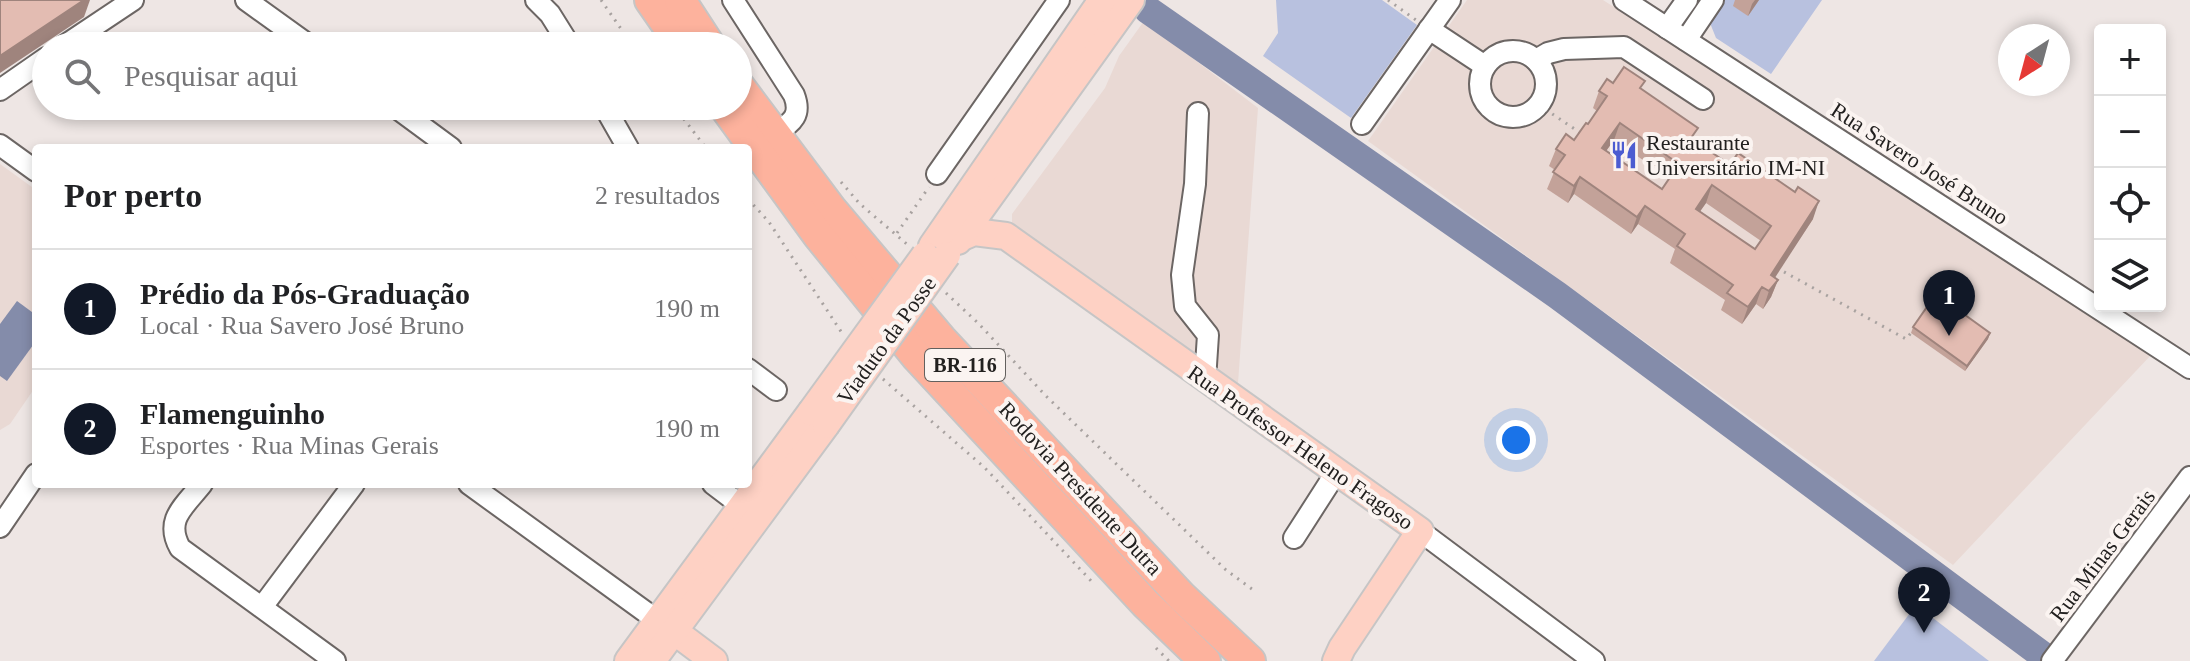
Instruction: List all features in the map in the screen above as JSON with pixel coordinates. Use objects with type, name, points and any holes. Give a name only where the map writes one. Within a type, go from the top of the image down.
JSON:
[{"type":"highway","points":[[650,0],[672,32]]},
{"type":"highway","points":[[680,0],[701,32]]},
{"type":"highway","name":"Rodovia Presidente Dutra","points":[[752,104],[868,255],[941,339],[1213,627],[1250,661]]},
{"type":"highway","name":"Rodovia Presidente Dutra","points":[[734,120],[752,144]]},
{"type":"highway","name":"Rodovia Presidente Dutra","points":[[752,144],[818,235],[917,357],[1145,603],[1205,661]]},
{"type":"main road","points":[[937,246],[1102,0]]},
{"type":"main road","points":[[937,246],[988,199],[1131,0]]},
{"type":"main road","name":"Rua Professor Heleno Fragoso","points":[[988,199],[1006,236],[1420,531]]},
{"type":"main road","points":[[937,246],[983,232],[1006,236]]},
{"type":"main road","name":"Viaduto da Posse","points":[[818,418],[937,246]]},
{"type":"main road","points":[[652,661],[666,626],[742,506],[818,418]]},
{"type":"main road","points":[[628,661],[666,626],[818,418]]},
{"type":"main road","points":[[1318,661],[1339,655],[1420,531]]},
{"type":"main road","points":[[666,626],[714,661]]},
{"type":"main road","points":[[1213,627],[1264,661]]},
{"type":"street","points":[[85,32],[133,0]]},
{"type":"street","points":[[246,0],[291,32]]},
{"type":"street","points":[[536,0],[561,32]]},
{"type":"street","points":[[733,0],[798,106],[793,122],[775,134]]},
{"type":"street","points":[[937,174],[1059,0]]},
{"type":"street","points":[[1362,124],[1450,0]]},
{"type":"street","name":"Rua Savero José Bruno","points":[[1624,0],[2190,368]]},
{"type":"street","points":[[1667,28],[1687,0]]},
{"type":"street","points":[[1686,40],[1713,0]]},
{"type":"street","points":[[1429,29],[1485,66]]},
{"type":"street","points":[[1536,60],[1564,49],[1624,47],[1703,99]]},
{"type":"street","points":[[1506,51],[1527,54],[1536,60],[1546,80],[1546,91],[1539,105],[1525,115],[1514,118],[1493,111],[1480,93],[1479,82],[1485,66],[1496,55],[1506,51]]},
{"type":"street","points":[[0,90],[32,68]]},
{"type":"street","points":[[1198,113],[1195,184],[1182,275],[1185,306],[1208,335],[1205,380]]},
{"type":"street","points":[[413,120],[446,144]]},
{"type":"street","points":[[612,120],[626,144]]},
{"type":"street","points":[[0,145],[32,168]]},
{"type":"street","points":[[752,372],[776,390]]},
{"type":"street","points":[[1294,538],[1337,471]]},
{"type":"street","name":"Rua Minas Gerais","points":[[2052,661],[2190,477]]},
{"type":"street","points":[[0,527],[32,480]]},
{"type":"street","points":[[199,488],[174,522],[177,542],[184,552],[335,661]]},
{"type":"street","points":[[262,607],[351,488]]},
{"type":"street","points":[[475,488],[666,626]]},
{"type":"street","points":[[718,488],[742,506]]},
{"type":"street","name":"Rua Professor Heleno Fragoso","points":[[1420,531],[1594,661]]},
{"type":"path","points":[[601,0],[623,32]]},
{"type":"path","points":[[1388,0],[1429,29]]},
{"type":"path","points":[[1539,105],[1589,139]]},
{"type":"path","points":[[685,120],[703,144]]},
{"type":"path","points":[[896,235],[937,174]]},
{"type":"path","points":[[840,182],[896,235],[937,246]]},
{"type":"path","points":[[752,203],[769,222],[842,334]]},
{"type":"path","points":[[1771,264],[1906,339],[1911,333]]},
{"type":"path","points":[[946,293],[1046,396],[1226,570],[1256,592]]},
{"type":"path","points":[[887,383],[985,468],[1103,593]]},
{"type":"path","points":[[1147,638],[1169,661]]},
{"type":"shaded area","points":[[1276,0],[1382,0],[1417,25],[1351,118],[1263,56],[1278,33]]},
{"type":"shaded area","points":[[1467,0],[1603,0],[2152,354],[1953,565],[1368,141]]},
{"type":"shaded area","points":[[1699,0],[1822,0],[1771,74],[1716,38],[1710,23],[1715,11]]},
{"type":"shaded area","points":[[1144,21],[1258,108],[1238,383],[1012,227],[1012,214],[1105,88],[1119,56]]},
{"type":"shaded area","points":[[0,164],[32,187],[32,392],[10,424],[0,430]]},
{"type":"shaded area","points":[[17,301],[32,312],[32,347],[7,381],[0,376],[0,324]]},
{"type":"shaded area","points":[[1916,605],[1989,661],[1874,661]]},
{"type":"building","points":[[0,0],[84,0],[32,32],[0,56]]},
{"type":"building","points":[[1624,67],[1645,81],[1640,88],[1698,128],[1691,138],[1730,165],[1738,153],[1795,192],[1798,187],[1819,201],[1771,275],[1778,280],[1769,291],[1762,287],[1748,307],[1727,293],[1733,285],[1677,246],[1685,234],[1645,206],[1637,217],[1580,177],[1574,186],[1553,172],[1565,155],[1556,149],[1566,134],[1574,140],[1607,96],[1599,91],[1607,79],[1613,83]],"holes":[[[1620,123],[1679,164],[1662,189],[1602,148]],[[1712,185],[1771,226],[1755,249],[1696,209]]]},
{"type":"building","points":[[1936,294],[1990,333],[1967,366],[1913,327]]},
{"type":"waterway","points":[[1148,10],[1557,295],[2045,657]]},
{"type":"place","name":"Restaurante Universitário IM-NI","points":[[1624,155]]},
{"type":"place","name":"Prédio da Pós-Graduação","points":[[1949,336]]},
{"type":"place","name":"Flamenguinho","points":[[1924,633]]}]
